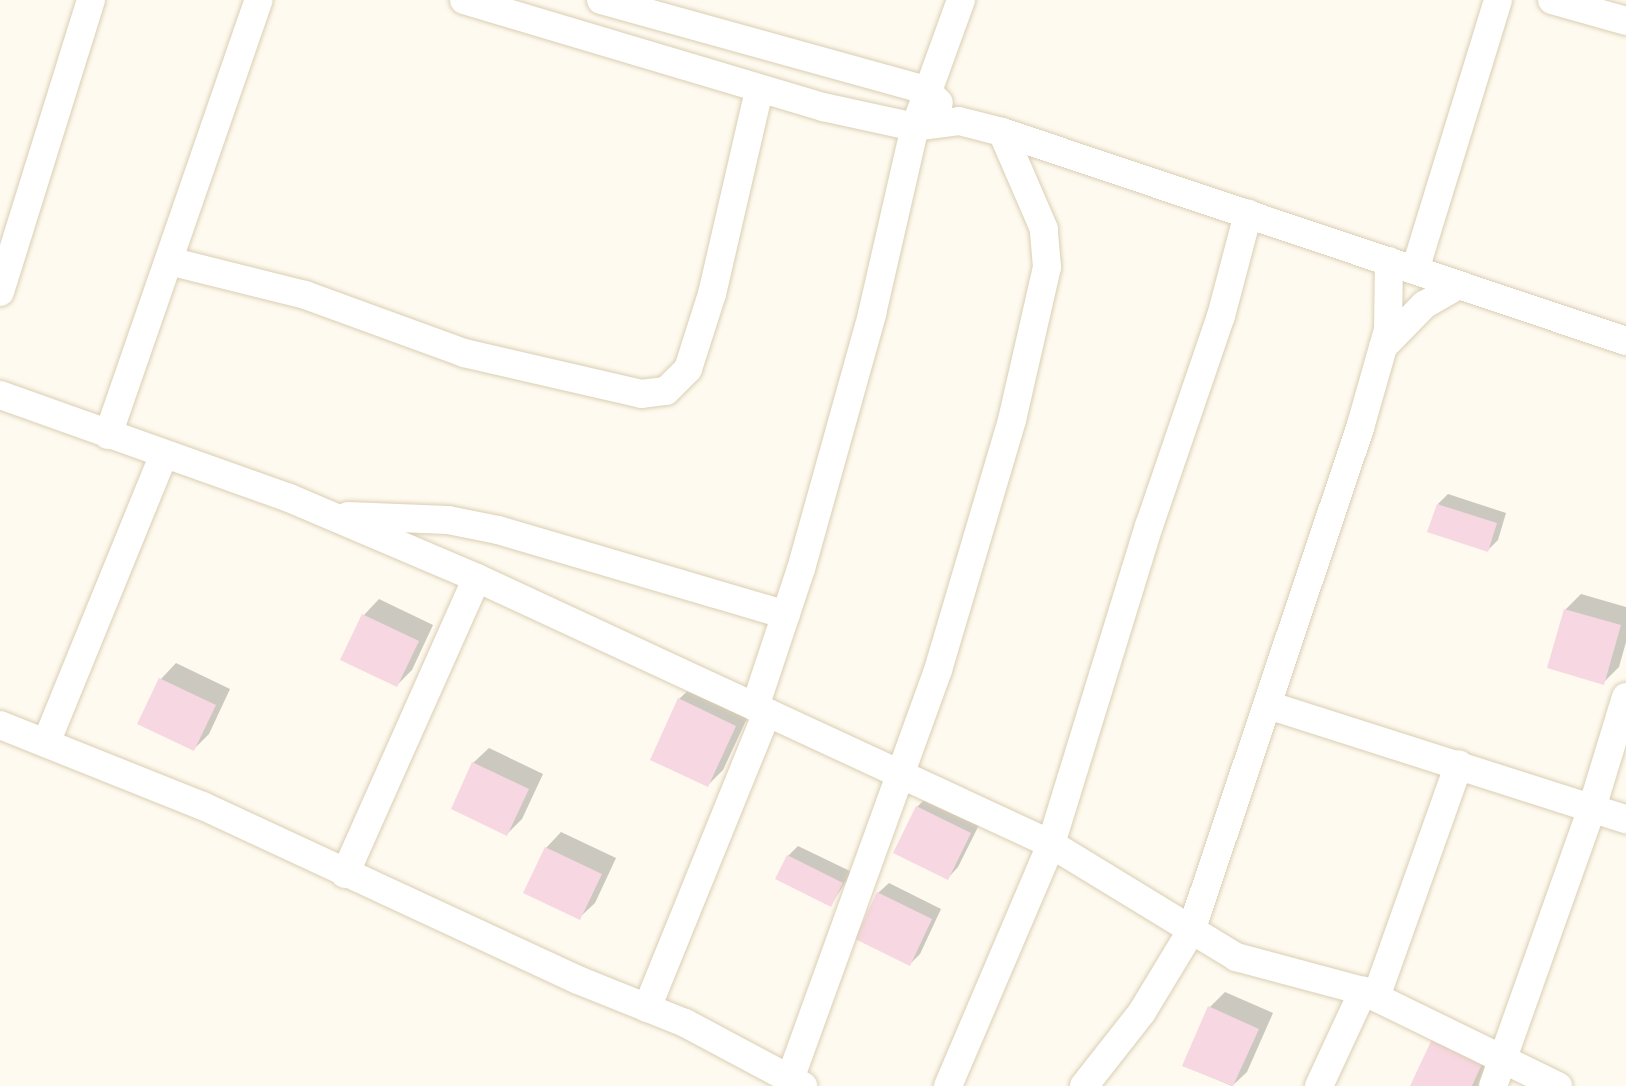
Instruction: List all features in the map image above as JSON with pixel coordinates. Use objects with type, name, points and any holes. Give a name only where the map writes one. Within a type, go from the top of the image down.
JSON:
[{"type":"street","points":[[0,292],[92,0]]},
{"type":"street","points":[[108,435],[260,0]]},
{"type":"street","points":[[464,0],[759,90],[915,127],[959,121],[1002,132],[1626,341]]},
{"type":"street","points":[[601,0],[926,90],[959,121]]},
{"type":"street","points":[[647,1008],[761,709],[872,314],[915,127],[926,90],[961,0]]},
{"type":"street","points":[[1084,1086],[1142,1012],[1191,931],[1268,705],[1383,347],[1402,266],[1498,0]]},
{"type":"street","points":[[1552,0],[1626,21]]},
{"type":"street","points":[[169,261],[305,295],[464,353],[641,394],[666,391],[688,369],[712,294],[759,90]]},
{"type":"street","points":[[0,726],[203,806],[345,874],[685,1023],[796,1082],[898,773],[937,670],[1009,433],[1047,267],[1044,229],[1002,132]]},
{"type":"street","points":[[948,1086],[1051,844],[1150,526],[1221,316],[1248,214]]},
{"type":"street","points":[[1383,347],[1424,305],[1458,285]]},
{"type":"street","points":[[0,395],[331,516],[477,578],[1051,844],[1236,957],[1369,994],[1558,1086]]},
{"type":"street","points":[[46,743],[164,454]]},
{"type":"street","points":[[331,516],[448,520],[498,530],[786,615]]},
{"type":"street","points":[[345,874],[477,578]]},
{"type":"street","points":[[1493,1086],[1505,1059],[1592,808],[1626,696]]},
{"type":"street","points":[[1268,705],[1626,819]]},
{"type":"street","points":[[1319,1086],[1369,994],[1459,764]]},
{"type":"building","points":[[1437,504],[1497,523],[1488,552],[1427,532]]},
{"type":"building","points":[[1564,609],[1621,625],[1604,685],[1547,668]]},
{"type":"building","points":[[362,614],[419,641],[397,687],[340,660]]},
{"type":"building","points":[[159,678],[216,705],[194,751],[137,724]]},
{"type":"building","points":[[678,698],[736,726],[708,787],[650,760]]},
{"type":"building","points":[[472,762],[529,789],[507,836],[451,809]]},
{"type":"building","points":[[916,806],[971,833],[948,880],[893,853]]},
{"type":"building","points":[[545,847],[602,874],[580,920],[523,893]]},
{"type":"building","points":[[787,855],[843,883],[831,907],[775,879]]},
{"type":"building","points":[[877,892],[932,919],[910,966],[855,939]]},
{"type":"building","points":[[1208,1006],[1259,1029],[1233,1086],[1182,1066]]},
{"type":"building","points":[[1433,1037],[1484,1060],[1472,1086],[1410,1086]]}]
